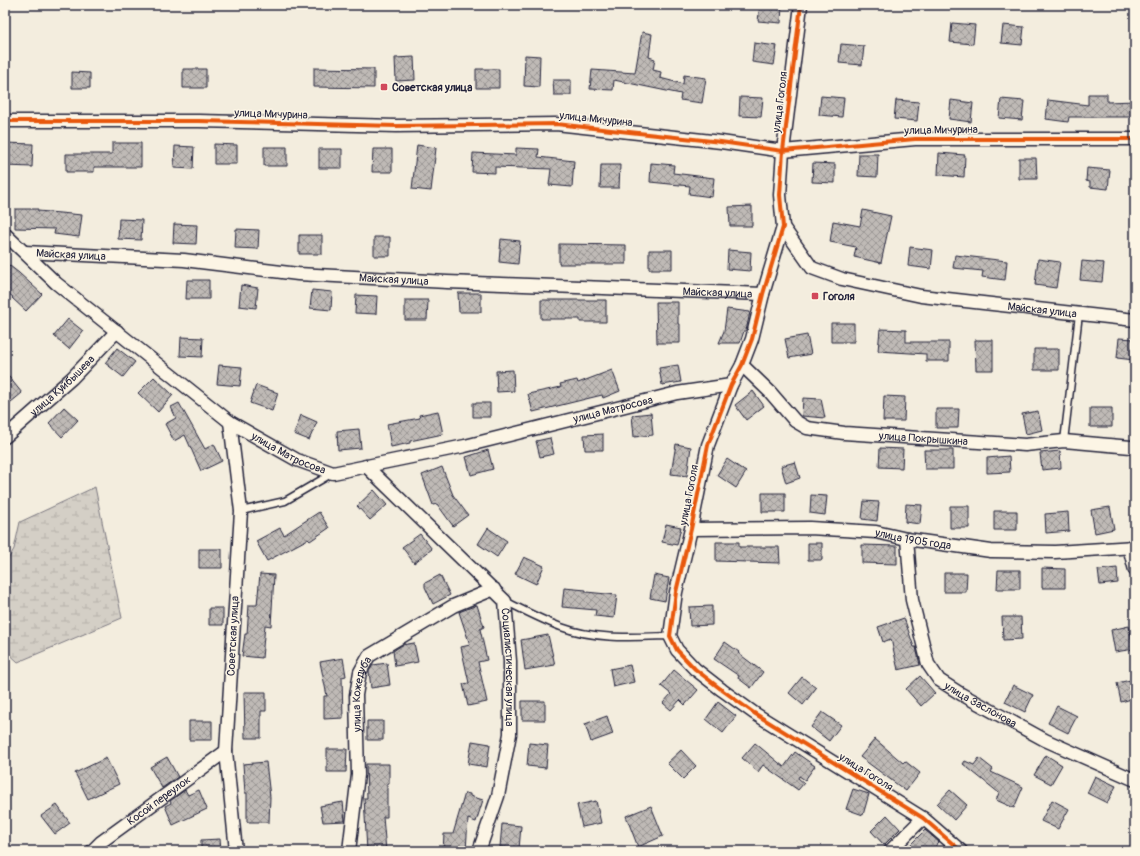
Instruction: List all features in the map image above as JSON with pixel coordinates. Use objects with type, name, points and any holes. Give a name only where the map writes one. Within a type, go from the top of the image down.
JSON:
[{"type":"street","name":"улица Гоголя","points":[[800,5],[783,151],[780,195],[783,228],[763,294],[752,339],[742,365],[731,385],[708,445],[691,529],[676,592],[670,636],[677,650],[695,669],[754,713],[923,818],[962,851]]},
{"type":"street","name":"улица Мичурина","points":[[5,121],[199,121],[396,126],[556,124],[721,142],[783,151],[915,139],[1135,138]]},
{"type":"street","name":"Майская улица","points":[[783,228],[812,268],[842,280],[921,296],[1135,320]]},
{"type":"street","name":"улица Матросова","points":[[5,234],[56,283],[230,422],[297,460],[333,472],[465,446],[677,393],[731,385]]},
{"type":"street","name":"Майская улица","points":[[25,252],[184,260],[306,275],[763,294]]},
{"type":"street","name":"улица Куйбышева","points":[[5,437],[72,378],[117,331]]},
{"type":"street","name":"улица Покрышкина","points":[[742,365],[770,392],[795,421],[807,428],[844,433],[1025,445],[1064,441],[1131,447]]},
{"type":"street","name":"Советская улица","points":[[230,422],[241,511],[226,751],[236,851]]},
{"type":"street","name":"Социалистическая улица","points":[[366,466],[505,601],[510,661],[510,734],[498,796],[479,851]]},
{"type":"street","name":"улица 1905 года","points":[[691,529],[810,528],[876,532],[907,539],[991,551],[1055,552],[1132,547]]},
{"type":"street","name":"улица Заслонова","points":[[907,539],[912,600],[928,664],[939,680],[961,694],[1045,740],[1135,780]]},
{"type":"street","points":[[1132,547],[1135,570]]},
{"type":"street","name":"улица Кожедуба","points":[[349,851],[358,775],[356,695],[360,672],[369,656],[453,606],[494,589]]},
{"type":"street","name":"Косой переулок","points":[[92,851],[101,842],[226,751]]},
{"type":"street","points":[[890,851],[923,818]]},
{"type":"lane","points":[[1064,441],[1072,386],[1079,314]]},
{"type":"lane","points":[[241,511],[285,501],[333,472]]},
{"type":"lane","points":[[505,601],[561,628],[595,636],[670,636]]},
{"type":"green space","points":[[95,487],[122,618],[18,662],[5,650],[5,565],[14,549],[20,522]]},
{"type":"building","points":[[760,5],[782,5],[781,23],[758,21]]},
{"type":"building","points":[[952,23],[975,25],[973,44],[950,42]]},
{"type":"building","points":[[1003,25],[1024,27],[1022,45],[1001,43]]},
{"type":"building","points":[[642,32],[652,34],[649,57],[655,59],[653,70],[661,72],[660,78],[683,84],[684,75],[706,78],[702,103],[680,100],[681,94],[614,80],[613,90],[590,89],[592,70],[635,73]]},
{"type":"building","points":[[754,43],[777,46],[774,65],[752,62]]},
{"type":"building","points":[[841,44],[864,46],[862,65],[839,63]]},
{"type":"building","points":[[525,55],[540,56],[539,87],[524,86]]},
{"type":"building","points":[[414,57],[415,80],[396,81],[395,58]]},
{"type":"building","points":[[314,68],[374,69],[374,88],[314,87]]},
{"type":"building","points":[[183,69],[206,69],[206,88],[183,88]]},
{"type":"building","points":[[476,69],[499,69],[499,88],[476,88]]},
{"type":"building","points":[[72,72],[90,73],[90,88],[72,88]]},
{"type":"building","points":[[553,80],[571,80],[571,95],[554,95]]},
{"type":"building","points":[[1088,94],[1107,94],[1107,102],[1135,101],[1135,117],[1069,117],[1068,122],[1046,119],[1048,100],[1088,105]]},
{"type":"building","points":[[821,96],[844,98],[842,117],[819,115]]},
{"type":"building","points":[[740,97],[763,98],[761,117],[739,116]]},
{"type":"building","points":[[1001,99],[1024,101],[1022,120],[999,118]]},
{"type":"building","points":[[896,100],[919,102],[917,121],[894,119]]},
{"type":"building","points":[[951,100],[973,103],[971,122],[949,119]]},
{"type":"building","points":[[5,143],[33,144],[32,167],[5,166]]},
{"type":"building","points":[[112,143],[141,143],[141,167],[94,167],[94,172],[66,172],[66,154],[112,154]]},
{"type":"building","points":[[214,144],[237,145],[237,164],[214,164]]},
{"type":"building","points":[[417,145],[436,148],[431,191],[412,189]]},
{"type":"building","points":[[175,146],[194,147],[193,169],[174,168]]},
{"type":"building","points":[[264,147],[287,147],[287,166],[264,166]]},
{"type":"building","points":[[516,148],[539,149],[538,157],[574,161],[572,187],[549,185],[551,169],[495,167],[495,173],[472,172],[473,153],[516,155]]},
{"type":"building","points":[[319,149],[342,149],[342,168],[319,168]]},
{"type":"building","points":[[373,149],[392,149],[392,172],[372,172]]},
{"type":"building","points":[[939,153],[965,155],[964,177],[938,175]]},
{"type":"building","points":[[859,154],[878,154],[877,177],[858,176]]},
{"type":"building","points":[[1019,158],[1036,158],[1037,179],[1019,179]]},
{"type":"building","points":[[651,163],[674,165],[673,173],[714,178],[712,197],[689,194],[690,186],[650,182]]},
{"type":"building","points":[[813,163],[835,164],[835,183],[812,182]]},
{"type":"building","points":[[601,165],[620,165],[619,188],[600,188]]},
{"type":"building","points":[[1087,168],[1110,170],[1108,189],[1090,187],[1090,182],[1086,181]]},
{"type":"building","points":[[752,206],[752,226],[730,226],[729,207]]},
{"type":"building","points":[[15,209],[38,209],[38,211],[82,215],[79,237],[54,234],[55,229],[15,228]]},
{"type":"building","points":[[863,210],[891,216],[881,263],[854,257],[856,247],[830,242],[833,221],[860,226]]},
{"type":"building","points":[[119,219],[142,220],[141,240],[118,239]]},
{"type":"building","points":[[174,224],[197,225],[196,244],[173,243]]},
{"type":"building","points":[[236,229],[259,230],[258,249],[235,248]]},
{"type":"building","points":[[299,235],[322,235],[322,254],[299,254]]},
{"type":"building","points":[[374,237],[390,237],[390,256],[374,256]]},
{"type":"building","points":[[501,239],[520,241],[518,264],[499,262]]},
{"type":"building","points":[[559,244],[626,245],[626,264],[559,264]]},
{"type":"building","points":[[910,247],[933,250],[931,269],[908,266]]},
{"type":"building","points":[[649,250],[672,250],[672,269],[649,269]]},
{"type":"building","points":[[728,250],[751,252],[750,271],[727,269]]},
{"type":"building","points":[[955,255],[1007,261],[1005,280],[982,277],[983,271],[953,268]]},
{"type":"building","points":[[1038,259],[1060,262],[1056,288],[1035,285]]},
{"type":"building","points":[[1082,261],[1104,263],[1102,282],[1080,280]]},
{"type":"building","points":[[5,262],[42,294],[26,311],[5,291]]},
{"type":"building","points":[[187,280],[209,280],[209,299],[186,299]]},
{"type":"building","points":[[241,285],[258,288],[256,308],[239,306]]},
{"type":"building","points":[[312,290],[332,292],[331,310],[310,308]]},
{"type":"building","points":[[458,293],[481,293],[481,312],[459,312]]},
{"type":"building","points":[[356,295],[377,296],[376,314],[355,313]]},
{"type":"building","points":[[405,300],[428,300],[427,320],[405,320]]},
{"type":"building","points":[[541,300],[606,300],[606,322],[580,322],[580,319],[541,319]]},
{"type":"building","points":[[656,302],[678,302],[680,343],[657,343]]},
{"type":"building","points":[[727,309],[750,312],[746,331],[744,331],[740,343],[719,343],[724,331]]},
{"type":"building","points":[[68,319],[83,331],[69,349],[54,336]]},
{"type":"building","points":[[831,323],[854,323],[854,342],[831,342]]},
{"type":"building","points":[[880,329],[906,330],[906,342],[949,342],[949,361],[926,361],[926,354],[878,351]]},
{"type":"building","points":[[807,335],[811,354],[789,358],[785,339]]},
{"type":"building","points":[[181,337],[203,338],[202,357],[180,356]]},
{"type":"building","points":[[1119,338],[1135,339],[1134,360],[1117,358]]},
{"type":"building","points":[[975,340],[993,340],[993,370],[976,370]]},
{"type":"building","points":[[117,348],[135,362],[123,377],[105,363]]},
{"type":"building","points":[[1034,349],[1059,349],[1059,370],[1034,370]]},
{"type":"building","points":[[219,365],[242,367],[240,386],[217,384]]},
{"type":"building","points":[[678,365],[681,382],[662,385],[659,368]]},
{"type":"building","points":[[513,370],[514,391],[497,392],[496,371]]},
{"type":"building","points":[[612,370],[620,391],[603,398],[602,395],[533,412],[528,394],[561,387],[560,384],[577,380],[578,383]]},
{"type":"building","points":[[5,372],[22,393],[5,407]]},
{"type":"building","points":[[154,377],[173,395],[158,412],[138,393]]},
{"type":"building","points":[[256,385],[278,393],[272,411],[250,403]]},
{"type":"building","points":[[753,391],[764,406],[746,420],[735,405]]},
{"type":"building","points":[[884,396],[905,397],[904,421],[883,421]]},
{"type":"building","points":[[803,398],[821,399],[825,418],[802,416]]},
{"type":"building","points":[[179,403],[205,449],[214,444],[222,461],[201,471],[185,435],[174,441],[165,424],[176,418],[171,407]]},
{"type":"building","points":[[473,403],[490,403],[490,417],[473,417]]},
{"type":"building","points":[[64,407],[78,420],[62,437],[49,423]]},
{"type":"building","points":[[1090,408],[1112,408],[1112,427],[1090,427]]},
{"type":"building","points":[[936,409],[959,409],[958,428],[936,428]]},
{"type":"building","points":[[438,411],[443,434],[410,441],[410,443],[391,447],[387,424],[420,418],[419,415]]},
{"type":"building","points":[[1038,411],[1042,430],[1026,434],[1022,414]]},
{"type":"building","points":[[651,413],[653,435],[634,437],[632,415]]},
{"type":"building","points":[[301,415],[317,422],[309,440],[294,434]]},
{"type":"building","points":[[359,429],[361,448],[338,450],[337,431]]},
{"type":"building","points":[[603,434],[603,450],[585,450],[584,435]]},
{"type":"building","points":[[550,438],[554,454],[540,457],[536,441]]},
{"type":"building","points":[[676,444],[691,447],[687,476],[671,474]]},
{"type":"building","points":[[880,448],[903,449],[902,468],[879,467]]},
{"type":"building","points":[[488,450],[493,469],[471,475],[466,457]]},
{"type":"building","points":[[924,450],[953,450],[953,469],[925,469]]},
{"type":"building","points":[[1060,451],[1061,468],[1042,470],[1040,453]]},
{"type":"building","points":[[1009,456],[1010,472],[987,473],[987,458]]},
{"type":"building","points":[[727,459],[746,472],[736,488],[717,475]]},
{"type":"building","points":[[795,462],[800,478],[786,483],[781,466]]},
{"type":"building","points":[[442,467],[453,495],[468,515],[453,526],[437,504],[433,505],[422,475]]},
{"type":"building","points":[[374,490],[387,505],[370,520],[357,506]]},
{"type":"building","points":[[762,493],[785,493],[785,512],[762,512]]},
{"type":"building","points":[[811,495],[827,496],[825,515],[810,513]]},
{"type":"building","points":[[864,501],[879,502],[877,521],[862,519]]},
{"type":"building","points":[[906,504],[922,505],[920,524],[905,522]]},
{"type":"building","points":[[950,506],[969,506],[969,528],[950,528]]},
{"type":"building","points":[[1110,507],[1114,529],[1095,533],[1091,510]]},
{"type":"building","points":[[994,511],[1017,511],[1017,530],[994,530]]},
{"type":"building","points":[[319,512],[329,528],[310,541],[308,539],[267,561],[256,541],[280,528],[284,535]]},
{"type":"building","points":[[1068,512],[1069,531],[1046,533],[1045,514]]},
{"type":"building","points":[[666,524],[681,527],[677,545],[662,542]]},
{"type":"building","points":[[488,528],[507,541],[497,557],[478,544]]},
{"type":"building","points":[[420,534],[432,549],[414,563],[402,547]]},
{"type":"building","points":[[716,542],[739,542],[739,547],[779,547],[780,563],[716,561]]},
{"type":"building","points":[[808,543],[822,543],[822,560],[808,560]]},
{"type":"building","points":[[862,545],[897,546],[897,564],[862,563]]},
{"type":"building","points":[[199,549],[222,549],[222,568],[199,568]]},
{"type":"building","points":[[524,557],[544,566],[536,584],[515,574]]},
{"type":"building","points":[[1042,568],[1065,569],[1065,588],[1042,588]]},
{"type":"building","points":[[1117,568],[1118,583],[1100,585],[1098,570]]},
{"type":"building","points":[[998,570],[1020,570],[1020,589],[997,589]]},
{"type":"building","points":[[944,573],[967,573],[966,592],[944,592]]},
{"type":"building","points":[[260,574],[274,575],[271,626],[265,625],[262,658],[242,656],[245,634],[247,634],[249,605],[257,605]]},
{"type":"building","points":[[440,575],[450,595],[433,604],[425,587],[425,583]]},
{"type":"building","points":[[654,575],[669,578],[665,601],[650,598]]},
{"type":"building","points":[[564,588],[617,595],[614,618],[595,616],[596,610],[562,607]]},
{"type":"building","points":[[477,605],[484,627],[480,629],[487,660],[478,662],[487,702],[468,706],[463,684],[469,683],[461,647],[470,645],[459,612]]},
{"type":"building","points":[[712,606],[712,625],[690,626],[689,607]]},
{"type":"building","points":[[209,608],[223,608],[223,625],[209,625]]},
{"type":"building","points":[[1002,617],[1021,617],[1022,639],[1003,640]]},
{"type":"building","points":[[904,618],[914,647],[916,647],[920,665],[898,670],[891,639],[883,642],[878,627]]},
{"type":"building","points":[[1129,626],[1134,649],[1115,652],[1111,630]]},
{"type":"building","points":[[548,635],[555,665],[525,670],[521,640]]},
{"type":"building","points":[[725,642],[763,672],[751,688],[738,678],[739,676],[714,659]]},
{"type":"building","points":[[414,643],[418,662],[395,666],[393,651],[402,645]]},
{"type":"building","points":[[343,658],[346,676],[342,677],[343,718],[324,719],[324,696],[327,696],[320,662]]},
{"type":"building","points":[[387,663],[390,685],[371,688],[369,671],[373,665]]},
{"type":"building","points":[[630,665],[634,682],[613,687],[610,669]]},
{"type":"building","points":[[674,670],[698,690],[685,705],[680,700],[671,710],[663,703],[671,694],[661,686]]},
{"type":"building","points":[[920,676],[935,693],[921,706],[906,689]]},
{"type":"building","points":[[802,677],[816,688],[803,705],[789,693]]},
{"type":"building","points":[[1135,679],[1135,698],[1121,702],[1117,683]]},
{"type":"building","points":[[1013,685],[1033,695],[1025,712],[1005,702]]},
{"type":"building","points":[[244,692],[266,692],[266,711],[261,711],[261,738],[245,738]]},
{"type":"building","points":[[522,701],[545,701],[545,720],[522,720]]},
{"type":"building","points":[[718,702],[736,716],[723,733],[706,719]]},
{"type":"building","points":[[1057,706],[1077,716],[1068,733],[1048,723]]},
{"type":"building","points":[[822,712],[841,725],[829,741],[811,727]]},
{"type":"building","points":[[607,716],[613,734],[591,742],[585,724]]},
{"type":"building","points":[[189,721],[212,721],[212,740],[189,740]]},
{"type":"building","points":[[367,721],[383,721],[383,740],[367,740]]},
{"type":"building","points":[[875,739],[903,763],[905,761],[920,773],[906,791],[860,757]]},
{"type":"building","points":[[472,741],[490,744],[487,767],[468,764]]},
{"type":"building","points":[[529,743],[548,745],[546,768],[527,766]]},
{"type":"building","points":[[755,743],[784,767],[795,752],[815,766],[805,780],[799,776],[798,778],[804,783],[798,790],[763,765],[758,772],[742,758]]},
{"type":"building","points":[[327,749],[347,749],[346,772],[327,772]]},
{"type":"building","points":[[681,750],[696,766],[683,779],[667,763]]},
{"type":"building","points":[[1046,755],[1062,765],[1051,784],[1034,775]]},
{"type":"building","points":[[167,757],[178,777],[162,788],[150,767]]},
{"type":"building","points":[[106,758],[119,784],[88,799],[75,773]]},
{"type":"building","points":[[979,758],[993,769],[991,772],[1023,787],[1014,808],[996,800],[999,793],[963,764],[965,761],[974,765]]},
{"type":"building","points":[[266,762],[270,797],[269,822],[247,822],[247,793],[245,793],[243,764]]},
{"type":"building","points":[[366,764],[389,764],[389,783],[387,783],[387,817],[383,817],[386,851],[367,851],[364,798],[367,798]]},
{"type":"building","points":[[1095,776],[1116,786],[1107,803],[1087,793]]},
{"type":"building","points":[[853,789],[869,794],[863,815],[846,809]]},
{"type":"building","points":[[185,790],[188,795],[199,790],[207,809],[173,825],[165,806],[171,803],[170,801]]},
{"type":"building","points":[[950,790],[967,805],[954,820],[937,804]]},
{"type":"building","points":[[465,793],[483,800],[476,822],[468,819],[466,851],[443,851],[444,834],[453,834]]},
{"type":"building","points":[[1052,800],[1069,809],[1058,829],[1041,821]]},
{"type":"building","points":[[596,801],[601,823],[582,827],[577,805]]},
{"type":"building","points":[[343,802],[345,821],[323,822],[320,806]]},
{"type":"building","points":[[57,805],[70,823],[55,834],[41,816]]},
{"type":"building","points":[[651,806],[663,836],[638,847],[626,816]]},
{"type":"building","points":[[887,815],[900,829],[884,845],[871,831]]},
{"type":"building","points":[[502,824],[521,826],[519,849],[500,847]]},
{"type":"building","points":[[925,830],[939,842],[931,851],[917,851],[910,845]]},
{"type":"building","points":[[220,839],[221,851],[201,851],[201,840]]},
{"type":"cycle path","points":[[801,5],[783,151],[780,195],[783,227],[763,294],[752,339],[742,365],[731,385],[708,445],[691,529],[676,592],[670,636],[677,650],[695,669],[722,690],[754,713],[923,818],[961,851]]},
{"type":"cycle path","points":[[5,121],[199,121],[396,126],[556,124],[721,142],[783,151],[915,139],[1135,139]]},
{"type":"place","name":"Советская улица","points":[[384,87]]},
{"type":"place","name":"Гоголя","points":[[815,296]]}]
